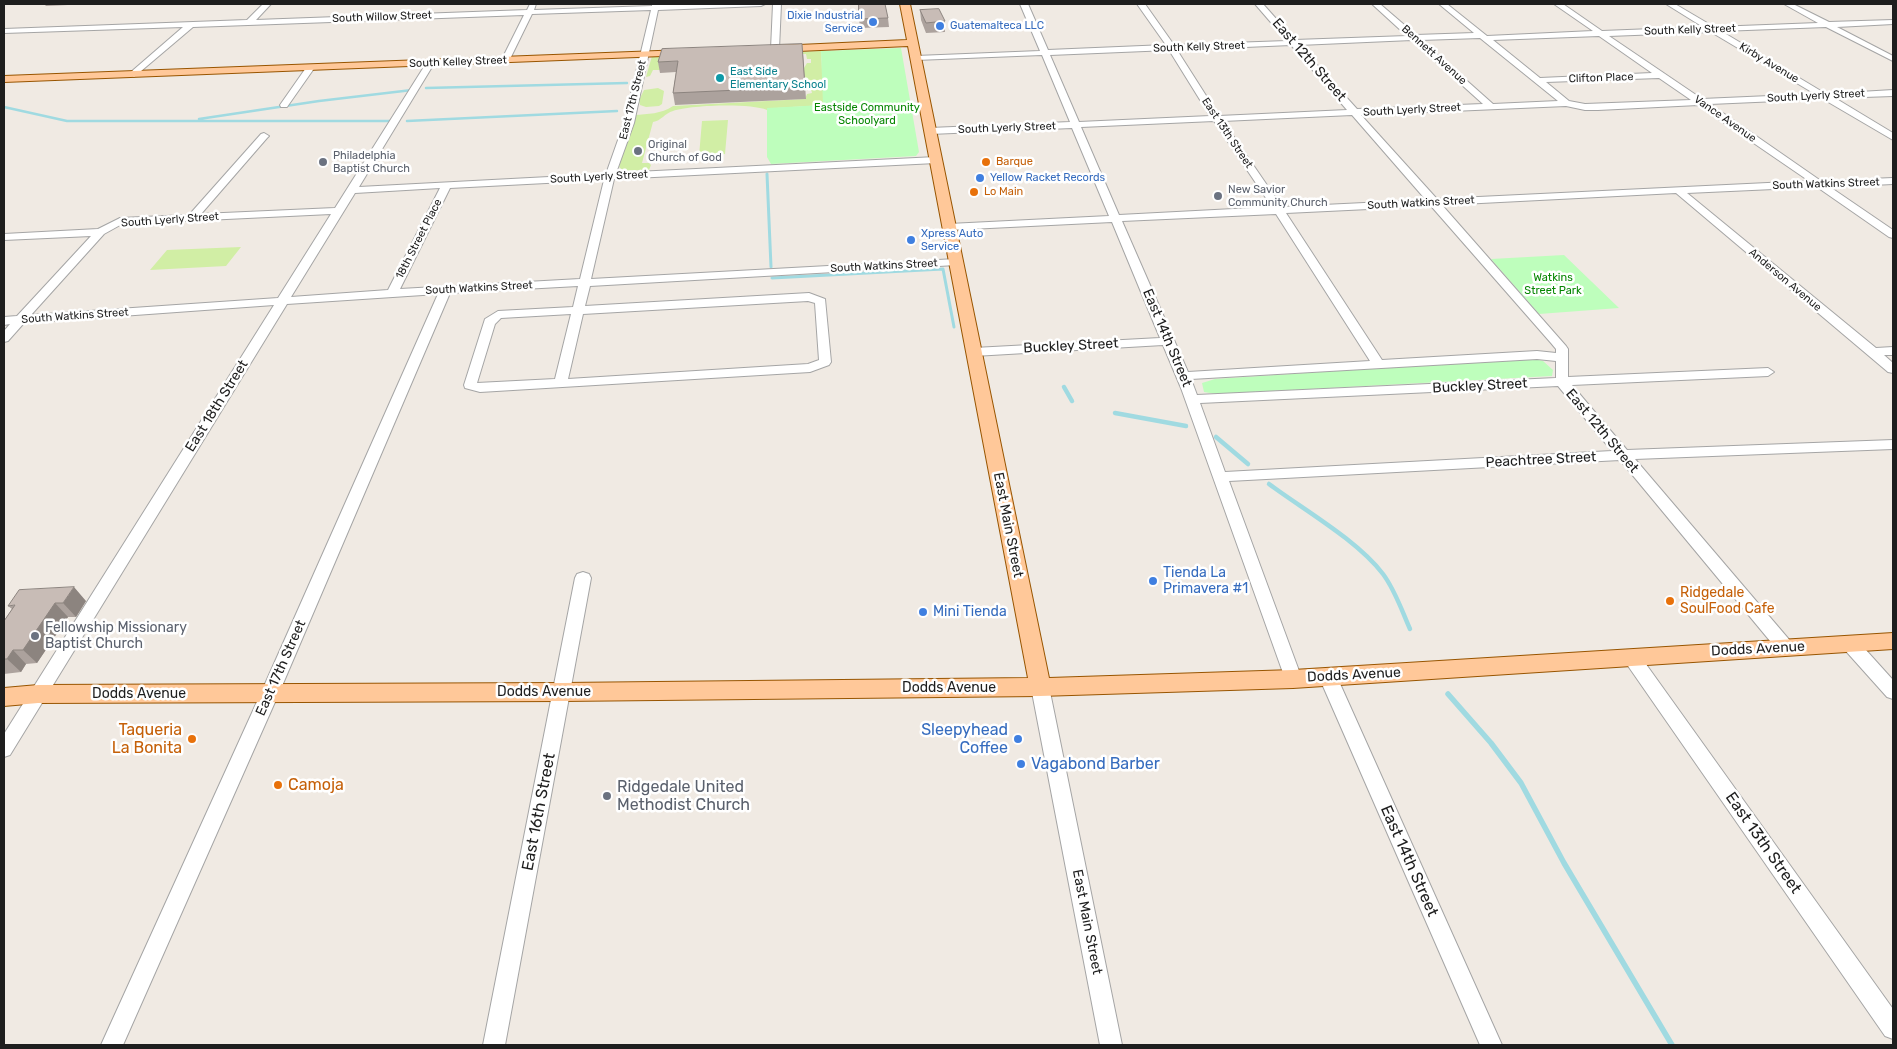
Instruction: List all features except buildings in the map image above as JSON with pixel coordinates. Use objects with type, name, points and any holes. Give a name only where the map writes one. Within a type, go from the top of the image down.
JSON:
[{"type":"main road","name":"East Main Street","points":[[905,4],[1040,687]]},
{"type":"main road","points":[[770,49],[914,51]]},
{"type":"main road","name":"South Kelley Street","points":[[4,79],[691,52]]},
{"type":"main road","name":"Dodds Avenue","points":[[4,697],[38,694],[563,692],[1040,687],[1293,679],[1893,641]]},
{"type":"street","points":[[250,21],[267,4]]},
{"type":"street","name":"South Willow Street","points":[[4,31],[532,8],[761,4]]},
{"type":"street","points":[[770,49],[777,4]]},
{"type":"street","name":"East 14th Street","points":[[1024,4],[1184,376],[1293,679]]},
{"type":"street","name":"East 13th Street","points":[[1141,4],[1172,48],[1378,364]]},
{"type":"street","name":"East 12th Street","points":[[1260,4],[1555,340],[1562,349],[1562,382],[1786,648]]},
{"type":"street","name":"Bennett Avenue","points":[[1376,4],[1491,106]]},
{"type":"street","points":[[1443,4],[1540,80],[1566,103]]},
{"type":"street","name":"Vance Avenue","points":[[1558,4],[1893,235]]},
{"type":"street","name":"Kirby Avenue","points":[[1670,4],[1893,137]]},
{"type":"street","points":[[1788,4],[1893,59]]},
{"type":"street","name":"East 17th Street","points":[[561,382],[610,176],[629,123],[655,6]]},
{"type":"street","points":[[505,60],[532,8]]},
{"type":"street","name":"South Kelly Street","points":[[914,51],[1046,53],[1893,22]]},
{"type":"street","points":[[134,74],[191,24]]},
{"type":"street","name":"East 18th Street","points":[[4,749],[431,62]]},
{"type":"street","points":[[284,105],[311,67]]},
{"type":"street","name":"Clifton Place","points":[[1540,80],[1662,75]]},
{"type":"street","name":"South Lyerly Street","points":[[930,132],[1491,106],[1566,103],[1585,107],[1598,107],[1893,93]]},
{"type":"street","points":[[193,217],[264,136]]},
{"type":"street","name":"South Lyerly Street","points":[[351,190],[936,160]]},
{"type":"street","name":"South Watkins Street","points":[[949,227],[1893,181]]},
{"type":"street","name":"18th Street Place","points":[[392,292],[447,184]]},
{"type":"street","name":"Anderson Avenue","points":[[1678,190],[1893,369]]},
{"type":"street","name":"South Lyerly Street","points":[[4,237],[100,232],[120,221],[338,211]]},
{"type":"street","points":[[4,338],[100,232]]},
{"type":"street","name":"South Watkins Street","points":[[4,321],[282,302],[392,292],[586,282],[744,288],[956,262]]},
{"type":"street","points":[[744,288],[808,297],[821,301],[825,362],[810,368],[480,388],[470,385],[490,322],[498,315],[577,312],[744,288]]},
{"type":"street","name":"East 17th Street","points":[[112,1045],[270,693],[446,289]]},
{"type":"street","name":"Buckley Street","points":[[974,352],[1169,341]]},
{"type":"street","points":[[1873,352],[1893,351]]},
{"type":"street","name":"Buckley Street","points":[[1184,376],[1537,355],[1562,358]]},
{"type":"street","name":"Buckley Street","points":[[1193,399],[1768,372]]},
{"type":"street","name":"Peachtree Street","points":[[1220,477],[1893,444]]},
{"type":"street","name":"East 16th Street","points":[[494,1045],[563,692],[583,578]]},
{"type":"street","points":[[1850,644],[1893,692]]},
{"type":"street","name":"East 13th Street","points":[[1632,658],[1893,1028]]},
{"type":"street","name":"East 14th Street","points":[[1328,677],[1491,1045]]},
{"type":"street","name":"East Main Street","points":[[1040,687],[1111,1045]]},
{"type":"green space","name":"Eastside Community Schoolyard","points":[[901,48],[919,152],[916,156],[771,164],[767,157],[767,108],[823,105],[821,51]]},
{"type":"green space","points":[[821,51],[824,105],[767,110],[748,106],[693,107],[673,111],[653,122],[642,163],[649,163],[651,165],[649,170],[624,171],[619,167],[634,115],[659,112],[673,106],[805,99],[807,94],[812,93],[811,89],[808,89],[807,84],[744,86],[743,71],[804,68],[807,63],[811,63],[811,59],[807,59],[806,54],[674,59],[661,70],[653,70],[650,76],[646,77],[652,56]]},
{"type":"green space","points":[[658,88],[664,91],[662,104],[646,107],[640,105],[639,100],[644,90]]},
{"type":"green space","points":[[728,120],[725,154],[699,156],[702,121]]},
{"type":"green space","points":[[241,247],[226,266],[150,270],[167,250]]},
{"type":"green space","name":"Watkins Street Park","points":[[1564,255],[1619,308],[1539,314],[1491,259]]},
{"type":"green space","points":[[1531,358],[1543,361],[1553,370],[1552,376],[1216,394],[1204,392],[1202,383],[1215,379]]},
{"type":"waterway","points":[[426,88],[627,83]]},
{"type":"waterway","points":[[199,119],[319,101],[412,90]]},
{"type":"waterway","points":[[4,107],[67,121],[392,121]]},
{"type":"waterway","points":[[407,121],[617,111]]},
{"type":"waterway","points":[[767,174],[771,267]]},
{"type":"waterway","points":[[772,278],[943,269],[954,327]]},
{"type":"waterway","points":[[1064,387],[1072,401]]},
{"type":"waterway","points":[[1115,413],[1186,426]]},
{"type":"waterway","points":[[1216,437],[1248,464]]},
{"type":"waterway","points":[[1269,484],[1345,537],[1372,561],[1391,587],[1410,629]]},
{"type":"waterway","points":[[1448,694],[1491,743],[1521,783],[1564,863],[1672,1045]]},
{"type":"place","name":"Dixie Industrial Service","points":[[873,22]]},
{"type":"place","name":"Guatemalteca LLC","points":[[940,26]]},
{"type":"place","name":"East Side Elementary School","points":[[720,78]]},
{"type":"place","name":"Original Church of God","points":[[638,151]]},
{"type":"place","name":"Philadelphia Baptist Church","points":[[323,162]]},
{"type":"place","name":"Barque","points":[[986,162]]},
{"type":"place","name":"Yellow Racket Records","points":[[980,178]]},
{"type":"place","name":"Lo Main","points":[[974,192]]},
{"type":"place","name":"New Savior Community Church","points":[[1218,196]]},
{"type":"place","name":"Xpress Auto Service","points":[[911,240]]},
{"type":"place","name":"Tienda La Primavera #1","points":[[1153,581]]},
{"type":"place","name":"Ridgedale SoulFood Cafe","points":[[1670,601]]},
{"type":"place","name":"Mini Tienda","points":[[923,612]]},
{"type":"place","name":"Fellowship Missionary Baptist Church","points":[[35,636]]},
{"type":"place","name":"Taqueria La Bonita","points":[[192,739]]},
{"type":"place","name":"Sleepyhead Coffee","points":[[1018,739]]},
{"type":"place","name":"Vagabond Barber","points":[[1021,764]]},
{"type":"place","name":"Camoja","points":[[278,785]]},
{"type":"place","name":"Ridgedale United Methodist Church","points":[[607,796]]}]
